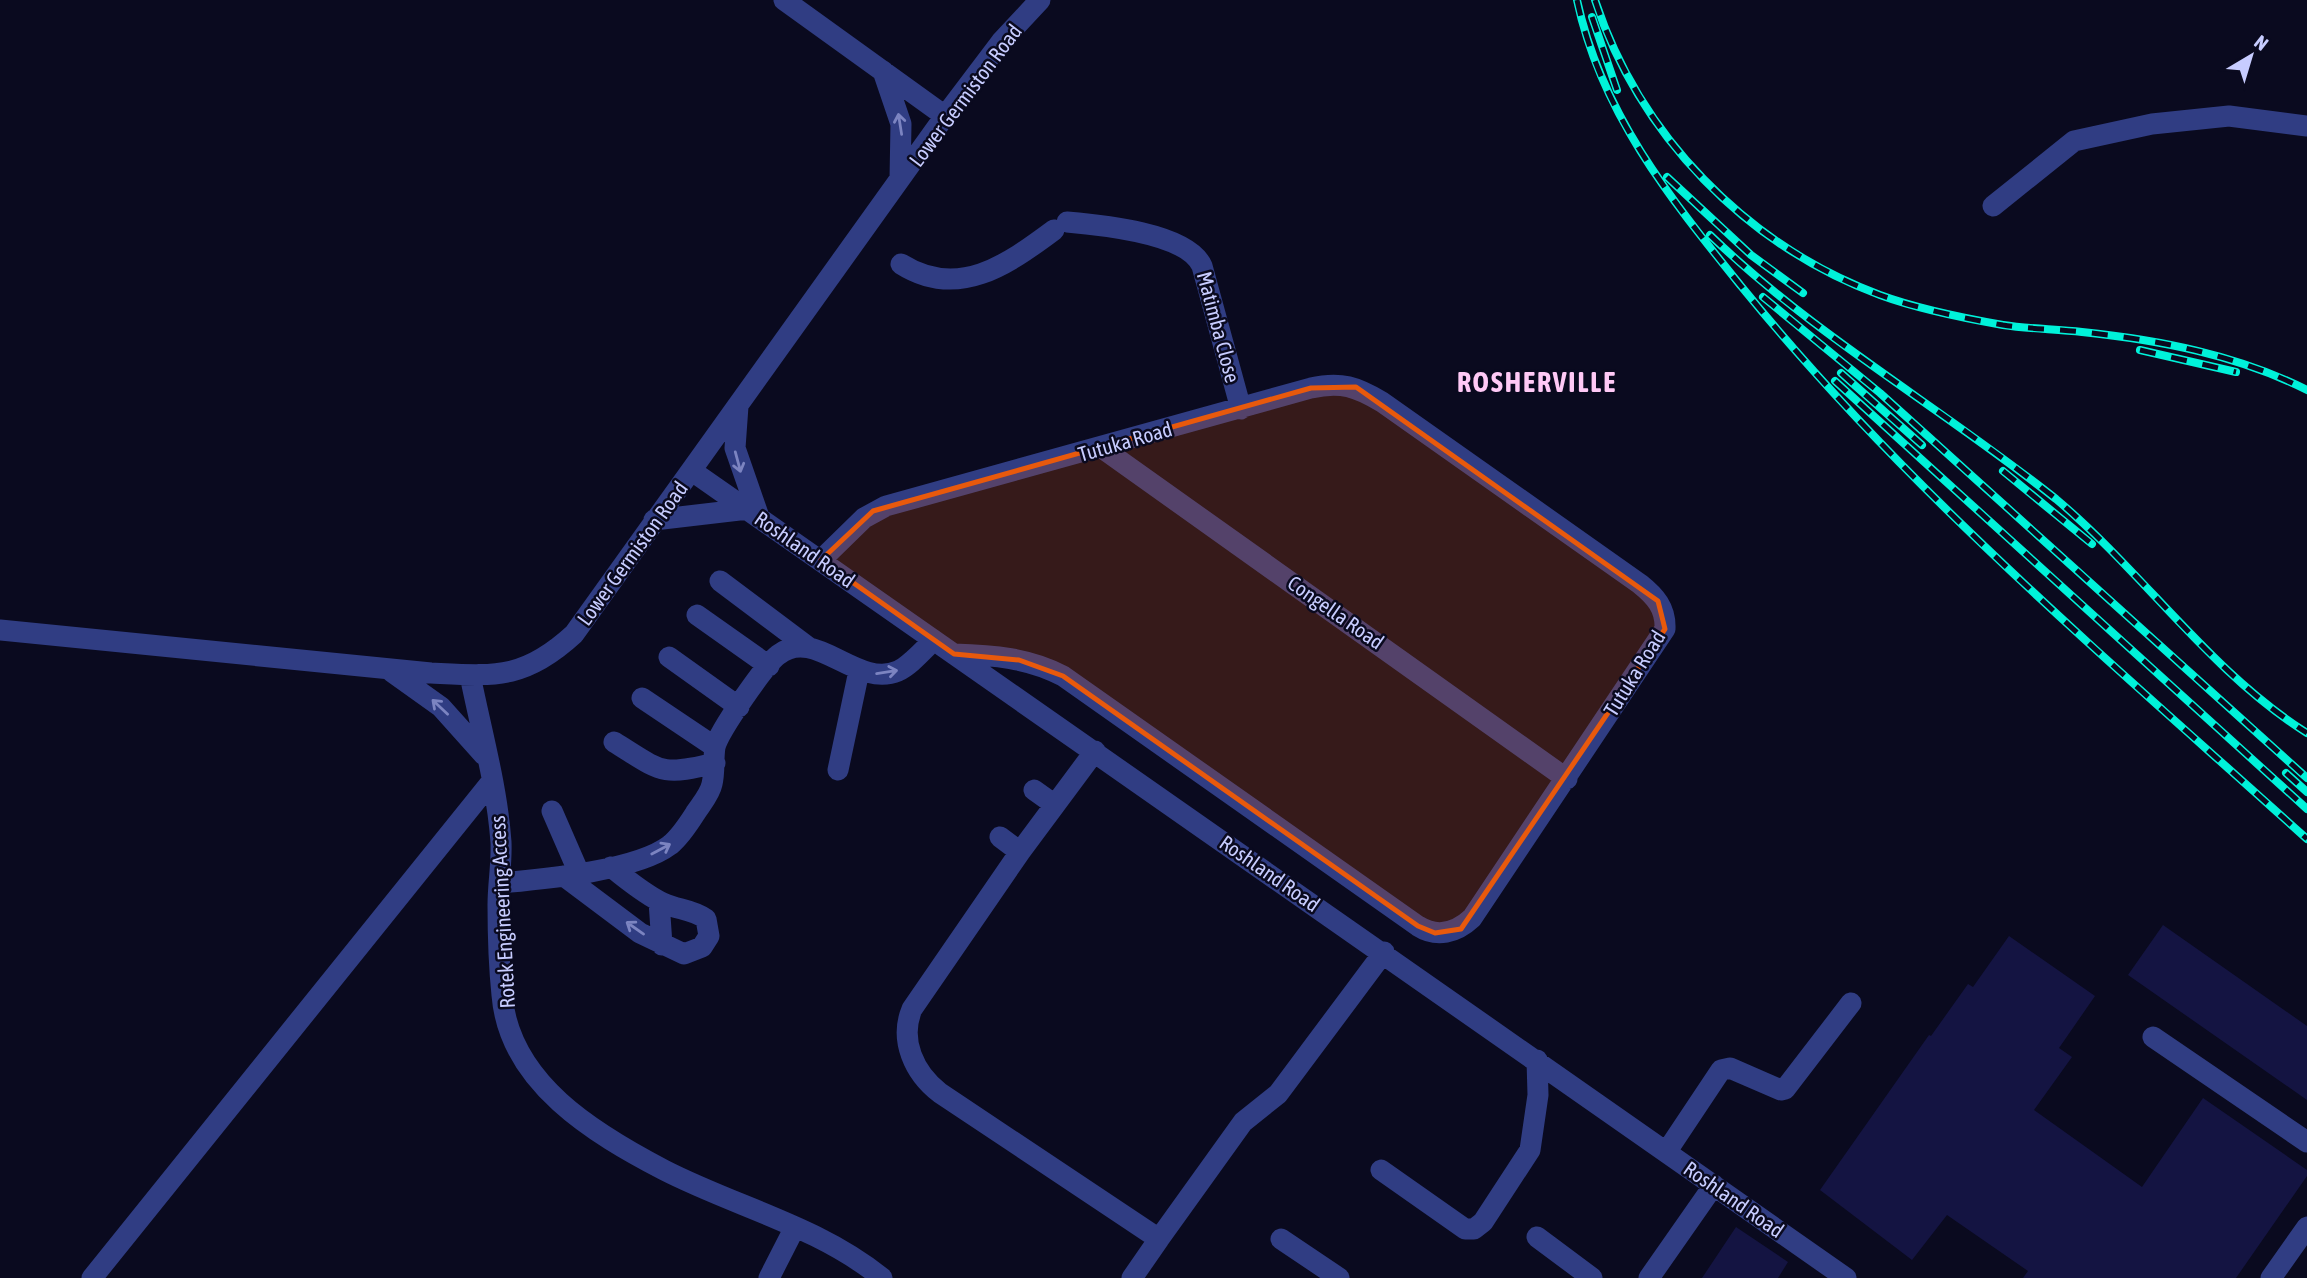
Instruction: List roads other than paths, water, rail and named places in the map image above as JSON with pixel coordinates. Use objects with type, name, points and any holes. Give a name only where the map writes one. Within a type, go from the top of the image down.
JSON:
[{"type":"street","points":[[784,0],[945,116]]},
{"type":"street","name":"Lower Germiston Road","points":[[0,630],[470,675],[523,670],[553,653],[573,634],[692,471],[945,116],[1002,42],[1040,0]]},
{"type":"street","points":[[883,70],[901,124],[900,181]]},
{"type":"street","points":[[1993,206],[2074,141],[2152,124],[2229,116],[2307,126]]},
{"type":"street","name":"Matimba Close","points":[[901,264],[919,275],[941,280],[963,279],[985,273],[1004,263],[1060,226],[1130,231],[1181,246],[1196,256],[1202,266],[1241,409]]},
{"type":"street","name":"Tutuka Road","points":[[821,560],[873,511],[1329,384],[1356,387],[1651,593],[1664,616],[1665,629],[1472,918],[1461,929],[1448,932],[1427,932],[1063,676],[1045,667],[1019,660],[954,654]]},
{"type":"street","points":[[654,520],[753,513],[735,448],[738,404]]},
{"type":"street","name":"Congella Road","points":[[1102,448],[1567,779]]},
{"type":"street","name":"Roshland Road","points":[[692,471],[1384,952],[1846,1278]]},
{"type":"street","points":[[720,581],[808,647],[859,671],[878,675],[897,671],[934,640]]},
{"type":"street","points":[[697,615],[769,666]]},
{"type":"street","points":[[500,883],[611,867],[659,852],[672,844],[712,787],[715,755],[739,708],[778,655],[792,647],[808,647]]},
{"type":"street","points":[[669,657],[739,708]]},
{"type":"street","points":[[385,667],[441,707],[486,757]]},
{"type":"street","points":[[838,770],[859,671]]},
{"type":"street","name":"Rotek Engineering Access","points":[[470,675],[492,781],[501,844],[502,998],[518,1046],[530,1069],[550,1094],[587,1124],[656,1165],[850,1254],[882,1278]]},
{"type":"street","points":[[642,698],[715,755]]},
{"type":"street","points":[[614,742],[665,772],[678,772],[715,755]]},
{"type":"street","points":[[1095,751],[1020,852],[1011,882],[912,1009],[907,1033],[915,1066],[940,1093],[1159,1239]]},
{"type":"street","points":[[92,1278],[492,781]]},
{"type":"street","points":[[1034,790],[1055,805]]},
{"type":"street","points":[[552,811],[571,874],[662,945],[684,954],[702,947],[709,936],[706,919],[693,910],[659,901],[611,867]]},
{"type":"street","points":[[1000,837],[1020,852]]},
{"type":"street","points":[[659,901],[662,945]]},
{"type":"street","points":[[1132,1278],[1243,1122],[1278,1094],[1384,952]]},
{"type":"street","points":[[1667,1151],[1721,1070],[1730,1068],[1780,1090],[1786,1089],[1852,1003]]},
{"type":"street","points":[[2153,1037],[2307,1142]]},
{"type":"street","points":[[1381,1170],[1465,1229],[1474,1229],[1483,1222],[1530,1150],[1537,1107],[1537,1060]]},
{"type":"street","points":[[1649,1278],[1714,1185]]},
{"type":"street","points":[[769,1278],[795,1227]]},
{"type":"street","points":[[2270,1278],[2307,1227]]},
{"type":"street","points":[[1537,1237],[1592,1278]]},
{"type":"street","points":[[1281,1239],[1339,1278]]},
{"type":"railway","points":[[1577,0],[1588,41],[1603,80],[1641,152],[1689,220],[1805,362],[1872,434],[2013,573],[2307,839]]},
{"type":"railway","points":[[1595,0],[1614,49],[1639,96],[1669,139],[1704,179],[1743,215],[1785,247],[1831,274],[1880,295],[1957,316],[2013,326],[2140,340],[2226,358],[2307,390]]},
{"type":"railway","points":[[1592,17],[1617,90]]},
{"type":"railway","points":[[1667,177],[1751,255],[1803,293]]},
{"type":"railway","points":[[1710,235],[1751,272],[1836,339],[2056,499],[2119,558],[2239,681],[2307,733]]},
{"type":"railway","points":[[1763,297],[1880,393],[2307,778]]},
{"type":"railway","points":[[2140,350],[2236,372]]},
{"type":"railway","points":[[1841,373],[1922,445]]},
{"type":"railway","points":[[1835,381],[2307,809]]},
{"type":"railway","points":[[2003,471],[2092,544]]},
{"type":"railway","points":[[2286,773],[2307,792]]},
{"type":"district","name":"ROSHERVILLE","points":[[1537,382]]}]
